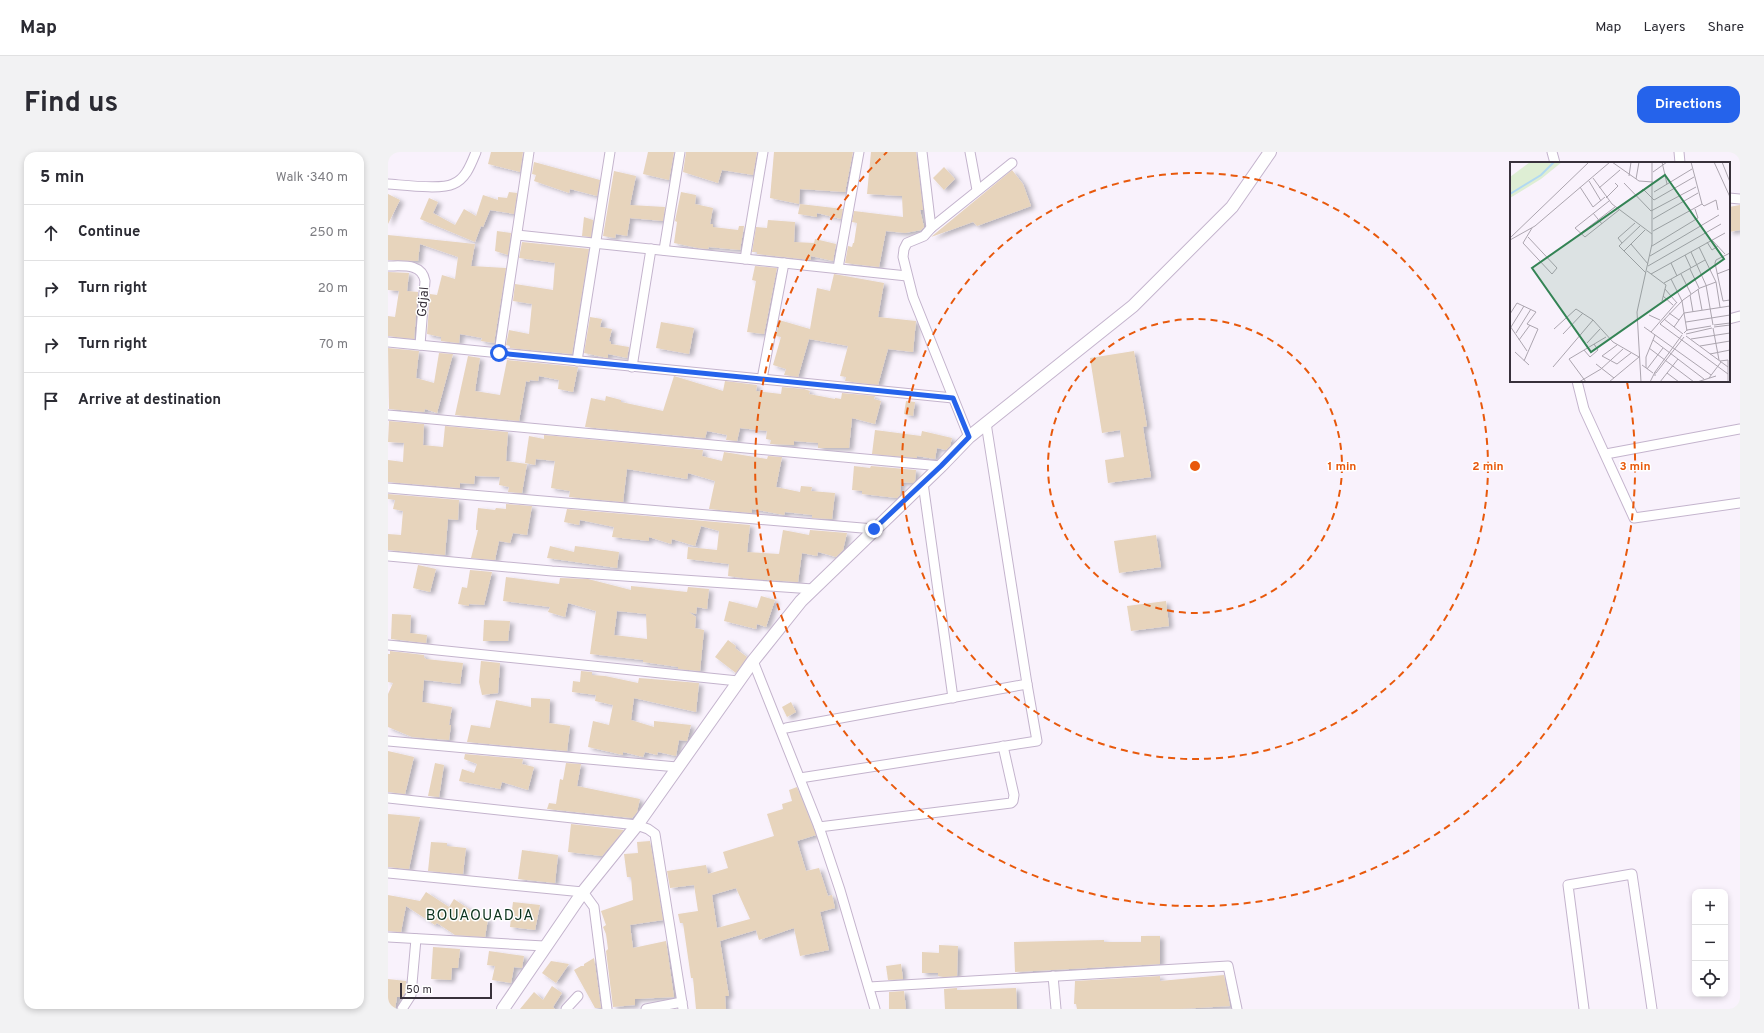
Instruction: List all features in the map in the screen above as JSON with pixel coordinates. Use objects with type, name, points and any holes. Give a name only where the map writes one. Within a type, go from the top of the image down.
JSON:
[{"type":"street","points":[[388,184],[442,187],[453,185],[462,178],[469,168],[476,152]]},
{"type":"street","points":[[499,353],[529,152]]},
{"type":"street","points":[[577,362],[610,152]]},
{"type":"street","points":[[664,250],[680,152]]},
{"type":"street","points":[[745,259],[763,152]]},
{"type":"street","points":[[838,268],[859,152]]},
{"type":"street","points":[[922,152],[931,228]]},
{"type":"street","points":[[970,152],[977,190]]},
{"type":"street","points":[[503,1009],[544,946],[583,892],[637,825],[738,681],[801,601],[969,437],[1133,306],[1232,207],[1270,152]]},
{"type":"street","points":[[1552,152],[1555,162]]},
{"type":"street","points":[[1679,152],[1680,162]]},
{"type":"street","points":[[969,437],[913,297],[903,257],[904,249],[906,243],[924,236],[931,228],[1012,163]]},
{"type":"street","points":[[1730,198],[1740,199]]},
{"type":"street","points":[[517,235],[907,276]]},
{"type":"street","points":[[632,366],[651,249]]},
{"type":"street","points":[[762,379],[784,263]]},
{"type":"street","name":"Gdjal","points":[[388,266],[411,266],[418,268],[424,275],[425,281],[420,346]]},
{"type":"street","points":[[1730,319],[1740,316]]},
{"type":"street","points":[[388,342],[577,362],[632,366],[953,398]]},
{"type":"street","points":[[1577,382],[1584,409],[1606,454],[1634,518],[1740,503]]},
{"type":"street","points":[[388,415],[941,466]]},
{"type":"street","points":[[800,778],[1037,741],[986,424]]},
{"type":"street","points":[[1606,454],[1740,429]]},
{"type":"street","points":[[923,483],[953,698]]},
{"type":"street","points":[[388,488],[874,529]]},
{"type":"street","points":[[388,556],[552,571],[813,589]]},
{"type":"street","points":[[388,645],[738,681]]},
{"type":"street","points":[[753,661],[819,827],[840,890],[875,1009]]},
{"type":"street","points":[[786,728],[1027,684]]},
{"type":"street","points":[[388,741],[677,768]]},
{"type":"street","points":[[819,827],[1011,803],[1014,795],[1003,746]]},
{"type":"street","points":[[388,798],[637,825],[648,829],[655,834],[682,1006],[646,1009]]},
{"type":"street","points":[[388,873],[583,892],[594,907],[607,1009]]},
{"type":"street","points":[[1584,1009],[1568,885],[1632,874],[1652,1009]]},
{"type":"street","points":[[388,937],[544,946]]},
{"type":"street","points":[[402,1009],[411,994],[416,939]]},
{"type":"street","points":[[869,987],[1228,966],[1237,1009]]},
{"type":"street","points":[[1053,976],[1056,1009]]},
{"type":"street","points":[[566,1009],[578,996]]},
{"type":"building","points":[[491,152],[523,152],[520,172],[488,164]]},
{"type":"building","points":[[648,152],[674,152],[669,180],[643,174]]},
{"type":"building","points":[[686,152],[757,152],[753,175],[722,170],[718,183],[683,172]]},
{"type":"building","points":[[774,152],[853,152],[845,192],[800,189],[799,204],[770,198]]},
{"type":"building","points":[[871,152],[916,152],[923,210],[920,210],[924,227],[921,230],[905,233],[886,231],[879,267],[845,263],[848,246],[852,247],[854,243],[857,223],[852,222],[854,211],[903,217],[902,196],[867,194]]},
{"type":"building","points":[[534,162],[600,180],[597,196],[570,189],[569,193],[534,181],[536,175],[532,174]]},
{"type":"building","points":[[944,167],[955,179],[944,190],[933,178]]},
{"type":"building","points":[[1012,170],[1023,184],[1031,206],[977,226],[973,222],[931,237]]},
{"type":"building","points":[[614,171],[636,176],[630,205],[665,207],[663,221],[630,218],[627,236],[616,234],[615,238],[603,236]]},
{"type":"building","points":[[509,192],[517,193],[514,214],[490,210],[483,227],[481,226],[475,242],[420,219],[429,198],[438,202],[433,213],[455,225],[464,209],[476,216],[483,195],[498,200],[498,197],[507,198]]},
{"type":"building","points":[[681,192],[696,195],[695,204],[713,208],[710,224],[713,224],[713,227],[738,230],[739,226],[744,226],[740,250],[709,247],[708,249],[698,248],[674,243],[677,222],[675,221]]},
{"type":"building","points":[[388,194],[400,200],[388,224]]},
{"type":"building","points":[[800,204],[843,209],[841,219],[817,213],[817,217],[798,214]]},
{"type":"building","points":[[1740,205],[1740,230],[1730,232],[1730,207]]},
{"type":"building","points":[[584,217],[593,220],[591,237],[582,236]]},
{"type":"building","points":[[768,220],[795,222],[794,242],[814,243],[815,239],[836,244],[833,261],[811,256],[811,260],[757,254],[757,252],[752,252],[756,227],[767,228]]},
{"type":"building","points":[[497,231],[511,233],[508,255],[495,251]]},
{"type":"building","points":[[388,235],[475,244],[471,266],[506,268],[494,343],[481,341],[482,338],[460,334],[459,343],[441,341],[441,337],[427,334],[430,294],[437,295],[442,275],[455,279],[458,257],[420,244],[418,261],[388,260]]},
{"type":"building","points":[[522,242],[589,249],[572,354],[510,348],[510,346],[506,345],[509,330],[529,334],[532,304],[513,301],[515,284],[553,290],[555,263],[519,258]]},
{"type":"building","points":[[755,266],[777,268],[764,334],[747,332],[756,281],[752,280]]},
{"type":"building","points":[[388,272],[409,273],[407,291],[418,292],[414,339],[388,336],[388,316],[395,317],[399,291],[388,290]]},
{"type":"building","points":[[834,274],[884,283],[878,317],[916,321],[913,352],[888,349],[878,385],[845,381],[846,377],[840,376],[848,346],[809,339],[798,377],[784,375],[786,369],[773,365],[781,337],[776,336],[779,320],[810,329],[817,288],[830,291]]},
{"type":"building","points":[[590,317],[602,319],[600,327],[612,329],[609,341],[611,344],[629,347],[627,358],[608,354],[608,358],[584,353]]},
{"type":"building","points":[[661,322],[694,328],[689,354],[656,348]]},
{"type":"building","points":[[388,348],[419,351],[416,378],[434,383],[439,353],[453,354],[437,413],[425,409],[424,412],[389,409]]},
{"type":"building","points":[[1134,351],[1147,426],[1143,427],[1151,477],[1108,483],[1105,460],[1124,457],[1120,430],[1102,433],[1090,358]]},
{"type":"building","points":[[468,356],[480,358],[475,391],[500,395],[507,360],[578,367],[573,392],[558,389],[559,380],[539,376],[538,381],[526,381],[519,421],[455,415]]},
{"type":"building","points":[[674,376],[723,391],[725,381],[757,385],[756,391],[781,394],[782,387],[804,389],[810,391],[809,394],[835,399],[841,399],[842,393],[875,396],[874,399],[881,401],[875,424],[852,418],[849,448],[818,448],[818,443],[794,441],[794,445],[770,444],[771,440],[766,439],[767,431],[740,428],[737,441],[726,440],[727,435],[707,431],[705,438],[585,427],[591,398],[605,401],[606,396],[621,400],[621,402],[663,411]]},
{"type":"building","points":[[906,401],[915,402],[913,416],[904,414]]},
{"type":"building","points":[[389,421],[424,424],[423,445],[443,447],[445,426],[508,432],[506,461],[527,464],[522,493],[508,492],[509,487],[499,485],[500,477],[475,476],[474,484],[460,483],[460,488],[388,482],[388,460],[403,462],[404,443],[388,442]]},
{"type":"building","points":[[875,430],[921,436],[922,431],[952,438],[950,446],[946,450],[937,448],[935,459],[917,456],[917,458],[872,454]]},
{"type":"building","points":[[544,435],[703,450],[702,456],[722,461],[724,452],[767,459],[768,456],[782,457],[776,487],[800,492],[801,486],[812,487],[811,491],[835,493],[832,519],[812,518],[812,515],[785,512],[784,515],[752,509],[752,513],[709,509],[715,481],[688,473],[687,479],[627,469],[623,502],[569,497],[570,491],[551,488],[555,461],[536,459],[535,465],[525,463],[529,436],[544,439]]},
{"type":"building","points":[[854,466],[916,470],[915,481],[913,483],[901,482],[900,495],[897,498],[862,494],[862,491],[852,490]]},
{"type":"building","points":[[388,494],[459,500],[458,520],[448,519],[445,555],[388,550],[388,534],[401,535],[403,511],[393,509],[395,500],[388,499]]},
{"type":"building","points":[[506,504],[532,506],[527,535],[513,533],[510,543],[499,541],[495,560],[471,558],[478,530],[476,530],[476,526],[478,508],[495,510],[496,508],[506,509]]},
{"type":"building","points":[[567,509],[750,525],[747,552],[779,554],[783,530],[809,535],[810,530],[847,533],[843,550],[836,557],[818,552],[817,556],[802,553],[798,582],[750,579],[728,576],[729,564],[687,559],[688,547],[717,550],[719,531],[701,526],[695,546],[672,539],[671,544],[649,537],[649,541],[612,537],[614,527],[580,520],[579,525],[564,522]]},
{"type":"building","points":[[1156,535],[1161,567],[1119,573],[1114,541]]},
{"type":"building","points":[[550,546],[574,552],[575,546],[619,552],[617,568],[547,558]]},
{"type":"building","points":[[418,565],[436,569],[430,592],[413,588]]},
{"type":"building","points":[[470,570],[492,572],[484,605],[469,604],[469,606],[458,604],[462,587],[467,588]]},
{"type":"building","points":[[506,577],[559,584],[560,578],[588,579],[631,590],[631,586],[687,592],[688,587],[709,589],[707,609],[697,607],[696,614],[689,612],[696,617],[695,628],[704,630],[700,671],[678,669],[678,667],[643,662],[643,660],[590,654],[596,611],[568,603],[565,617],[548,612],[550,607],[503,601]],"holes":[[[617,611],[646,614],[647,639],[614,635]]]},
{"type":"building","points":[[761,596],[775,600],[766,627],[757,624],[756,629],[724,621],[729,601],[757,608]]},
{"type":"building","points":[[1166,601],[1169,626],[1131,631],[1127,606]]},
{"type":"building","points":[[392,614],[411,615],[410,633],[427,635],[426,643],[391,639]]},
{"type":"building","points":[[484,620],[510,621],[508,641],[483,641]]},
{"type":"building","points":[[728,640],[736,646],[735,648],[747,657],[736,673],[715,657]]},
{"type":"building","points":[[390,651],[424,655],[426,659],[463,663],[460,684],[424,680],[422,702],[452,707],[449,725],[451,725],[449,740],[412,737],[388,727],[388,694],[393,683],[388,682],[388,654],[390,654]]},
{"type":"building","points":[[481,661],[500,663],[498,693],[482,695],[479,682]]},
{"type":"building","points":[[581,671],[592,672],[592,675],[605,676],[638,683],[639,678],[699,683],[696,712],[634,698],[631,720],[654,727],[654,721],[691,725],[687,741],[679,740],[676,756],[658,752],[657,755],[645,752],[643,757],[623,752],[623,755],[588,747],[593,721],[609,725],[613,705],[595,701],[596,695],[572,692],[573,681],[580,682]]},
{"type":"building","points":[[531,698],[550,699],[549,723],[570,726],[567,751],[467,742],[471,725],[490,728],[496,700],[531,707]]},
{"type":"building","points":[[791,702],[796,712],[787,717],[782,707]]},
{"type":"building","points":[[388,751],[414,757],[405,794],[388,792]]},
{"type":"building","points":[[465,754],[523,759],[522,764],[534,767],[528,790],[502,782],[500,789],[459,781],[462,769],[474,773],[477,764],[464,759]]},
{"type":"building","points":[[435,763],[444,765],[439,797],[428,796]]},
{"type":"building","points":[[566,763],[581,764],[577,786],[640,799],[637,812],[632,818],[547,809],[549,803],[556,804],[560,779],[563,780]]},
{"type":"building","points":[[797,787],[816,835],[797,841],[806,871],[819,868],[828,896],[832,895],[835,908],[820,912],[829,950],[800,956],[794,928],[759,940],[756,930],[720,941],[729,996],[725,996],[726,1009],[696,1009],[693,978],[691,978],[683,923],[680,923],[678,914],[698,911],[694,885],[670,888],[667,871],[706,865],[708,874],[728,868],[723,852],[774,836],[767,814],[783,809],[782,804],[792,801],[789,790]],"holes":[[[736,888],[750,919],[717,928],[712,895]]]},
{"type":"building","points":[[388,814],[420,817],[409,869],[388,867]]},
{"type":"building","points":[[571,824],[624,830],[602,856],[568,852]]},
{"type":"building","points":[[650,841],[663,920],[630,925],[633,948],[666,941],[674,997],[635,999],[635,1005],[613,1007],[606,951],[608,949],[606,934],[603,927],[606,925],[601,911],[633,900],[631,877],[627,877],[624,854],[638,853],[637,842]]},
{"type":"building","points":[[431,842],[447,843],[447,846],[466,848],[463,874],[428,871]]},
{"type":"building","points":[[522,850],[558,855],[555,883],[518,879]]},
{"type":"building","points":[[426,892],[449,907],[454,899],[472,911],[468,916],[488,919],[485,937],[455,935],[437,923],[435,925],[406,906],[401,932],[388,931],[388,895],[420,901]]},
{"type":"building","points":[[513,902],[540,905],[535,930],[510,927]]},
{"type":"building","points":[[1141,936],[1160,936],[1160,964],[1015,972],[1014,942],[1104,940],[1104,942],[1141,942]]},
{"type":"building","points":[[939,945],[958,946],[957,976],[944,977],[938,976],[938,973],[922,973],[922,952],[939,953]]},
{"type":"building","points":[[433,947],[460,949],[458,968],[452,968],[451,980],[431,979]]},
{"type":"building","points":[[489,951],[524,956],[522,968],[514,967],[511,983],[492,980],[495,966],[487,965]]},
{"type":"building","points":[[594,958],[601,1008],[595,1008],[574,970],[584,966],[584,964]]},
{"type":"building","points":[[551,961],[569,964],[556,983],[542,973]]},
{"type":"building","points":[[901,964],[903,979],[888,980],[886,966]]},
{"type":"building","points":[[1224,975],[1230,1006],[1179,1009],[1077,1009],[1076,1004],[1074,1004],[1075,981],[1160,976],[1160,981]]},
{"type":"building","points":[[388,979],[406,981],[405,993],[402,997],[397,997],[395,1009],[388,1009]]},
{"type":"building","points":[[552,986],[562,993],[553,1007],[555,1009],[520,1009],[534,992],[543,1000]]},
{"type":"building","points":[[957,988],[957,990],[1016,988],[1017,1009],[945,1009],[944,989]]},
{"type":"building","points":[[904,991],[906,1009],[889,1009],[889,992]]},
{"type":"district","name":"BOUAOUADJA","points":[[480,916]]},
{"type":"route","points":[[499,353],[577,362],[632,366],[953,398],[969,437],[941,466],[874,529]]}]
